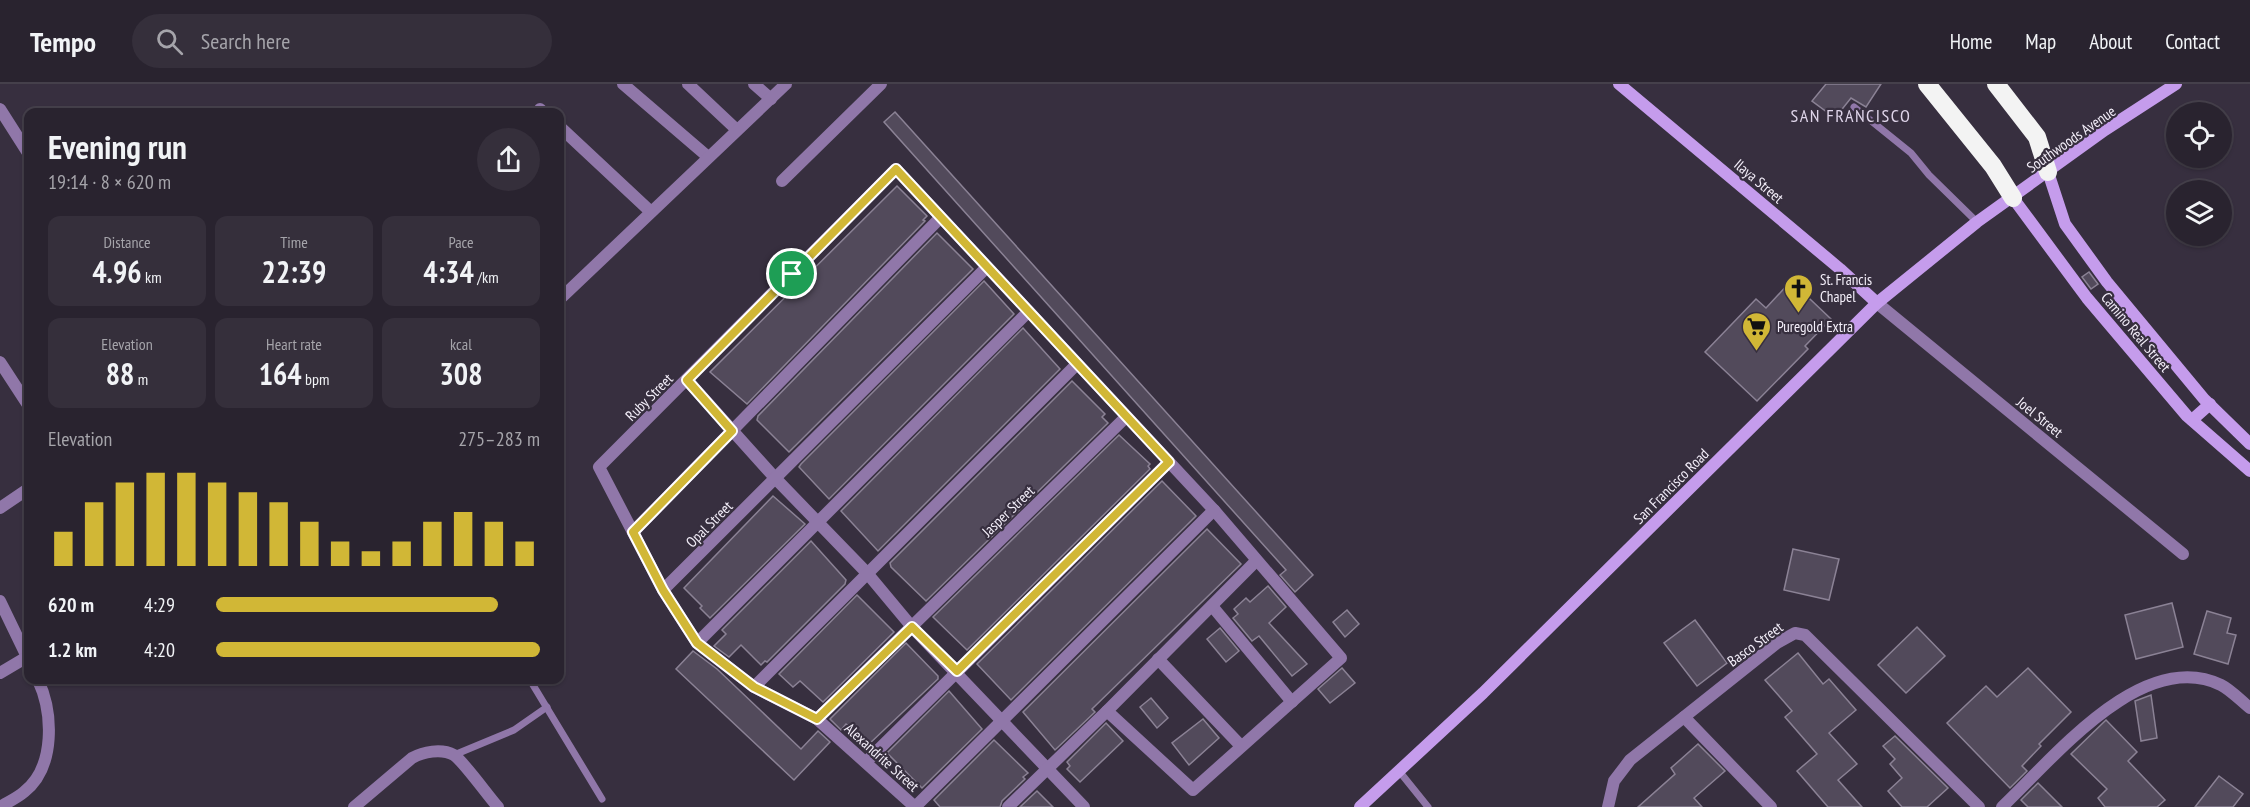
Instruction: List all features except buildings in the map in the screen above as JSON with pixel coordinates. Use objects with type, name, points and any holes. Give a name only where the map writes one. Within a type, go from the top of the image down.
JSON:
[{"type":"highway","points":[[1927,84],[1993,166],[2013,198]]},
{"type":"highway","points":[[1996,84],[2037,137],[2048,172]]},
{"type":"main road","name":"Ilaya Street","points":[[1619,84],[1840,268],[1877,303]]},
{"type":"main road","name":"Southwoods Avenue","points":[[2013,198],[2105,130],[2176,84]]},
{"type":"main road","name":"Camino Real Street","points":[[2048,172],[2065,224],[2107,282],[2210,404],[2250,444]]},
{"type":"main road","name":"San Francisco Road","points":[[1360,807],[1483,693],[1877,303],[1977,222],[2013,198]]},
{"type":"main road","name":"Camino Real Street","points":[[2013,198],[2087,298],[2192,420],[2250,471]]},
{"type":"main road","points":[[2192,420],[2210,404]]},
{"type":"street","points":[[623,84],[707,156]]},
{"type":"street","points":[[688,84],[737,130]]},
{"type":"street","points":[[754,84],[771,99]]},
{"type":"street","points":[[564,295],[707,156],[786,84]]},
{"type":"street","points":[[782,181],[881,84]]},
{"type":"street","points":[[0,109],[24,147]]},
{"type":"street","points":[[564,131],[651,212]]},
{"type":"street","name":"Ruby Street","points":[[599,467],[896,169],[940,218]]},
{"type":"street","points":[[633,532],[940,218],[1214,510],[1341,658],[1193,790],[1107,711]]},
{"type":"street","name":"Opal Street","points":[[663,590],[986,268]]},
{"type":"street","name":"Joel Street","points":[[1877,303],[2183,554]]},
{"type":"street","points":[[697,643],[1028,312]]},
{"type":"street","points":[[0,362],[24,399]]},
{"type":"street","points":[[754,687],[1077,364]]},
{"type":"street","points":[[687,380],[776,479],[867,573],[912,627],[1003,719],[1084,807]]},
{"type":"street","name":"Jasper Street","points":[[817,719],[1126,417]]},
{"type":"street","points":[[866,762],[1169,462]]},
{"type":"street","name":"Alexandrite Street","points":[[599,467],[663,590],[697,643],[754,687],[817,719],[915,807]]},
{"type":"street","points":[[0,508],[24,492]]},
{"type":"street","points":[[915,807],[1214,510]]},
{"type":"street","points":[[1008,807],[1256,561]]},
{"type":"street","points":[[0,601],[24,650]]},
{"type":"street","points":[[1212,606],[1292,702]]},
{"type":"street","name":"Basco Street","points":[[1608,807],[1614,781],[1630,760],[1777,643],[1795,633],[1805,635],[1979,807]]},
{"type":"street","points":[[1158,659],[1241,746]]},
{"type":"street","points":[[0,674],[24,660]]},
{"type":"street","points":[[2002,807],[2101,713],[2148,684],[2188,677],[2221,685],[2250,708]]},
{"type":"street","points":[[0,807],[26,791],[42,769],[49,739],[47,698],[40,684]]},
{"type":"street","points":[[1684,717],[1771,807]]},
{"type":"street","points":[[354,807],[422,752],[453,755],[498,807]]},
{"type":"lane","points":[[1854,107],[1911,153],[1929,175],[1977,222]]},
{"type":"lane","points":[[533,684],[602,799]]},
{"type":"lane","points":[[453,755],[514,730],[547,707]]},
{"type":"lane","points":[[1399,771],[1428,807]]},
{"type":"place","name":"St. Francis Chapel","points":[[1799,314]]},
{"type":"place","name":"Puregold Extra","points":[[1756,352]]},
{"type":"district","name":"SAN FRANCISCO","points":[[1851,115]]},
{"type":"route","points":[[896,169],[1169,462],[957,671],[912,627],[817,719],[754,687],[697,643],[663,590],[633,532],[732,431],[687,380],[792,274],[896,169]]}]
